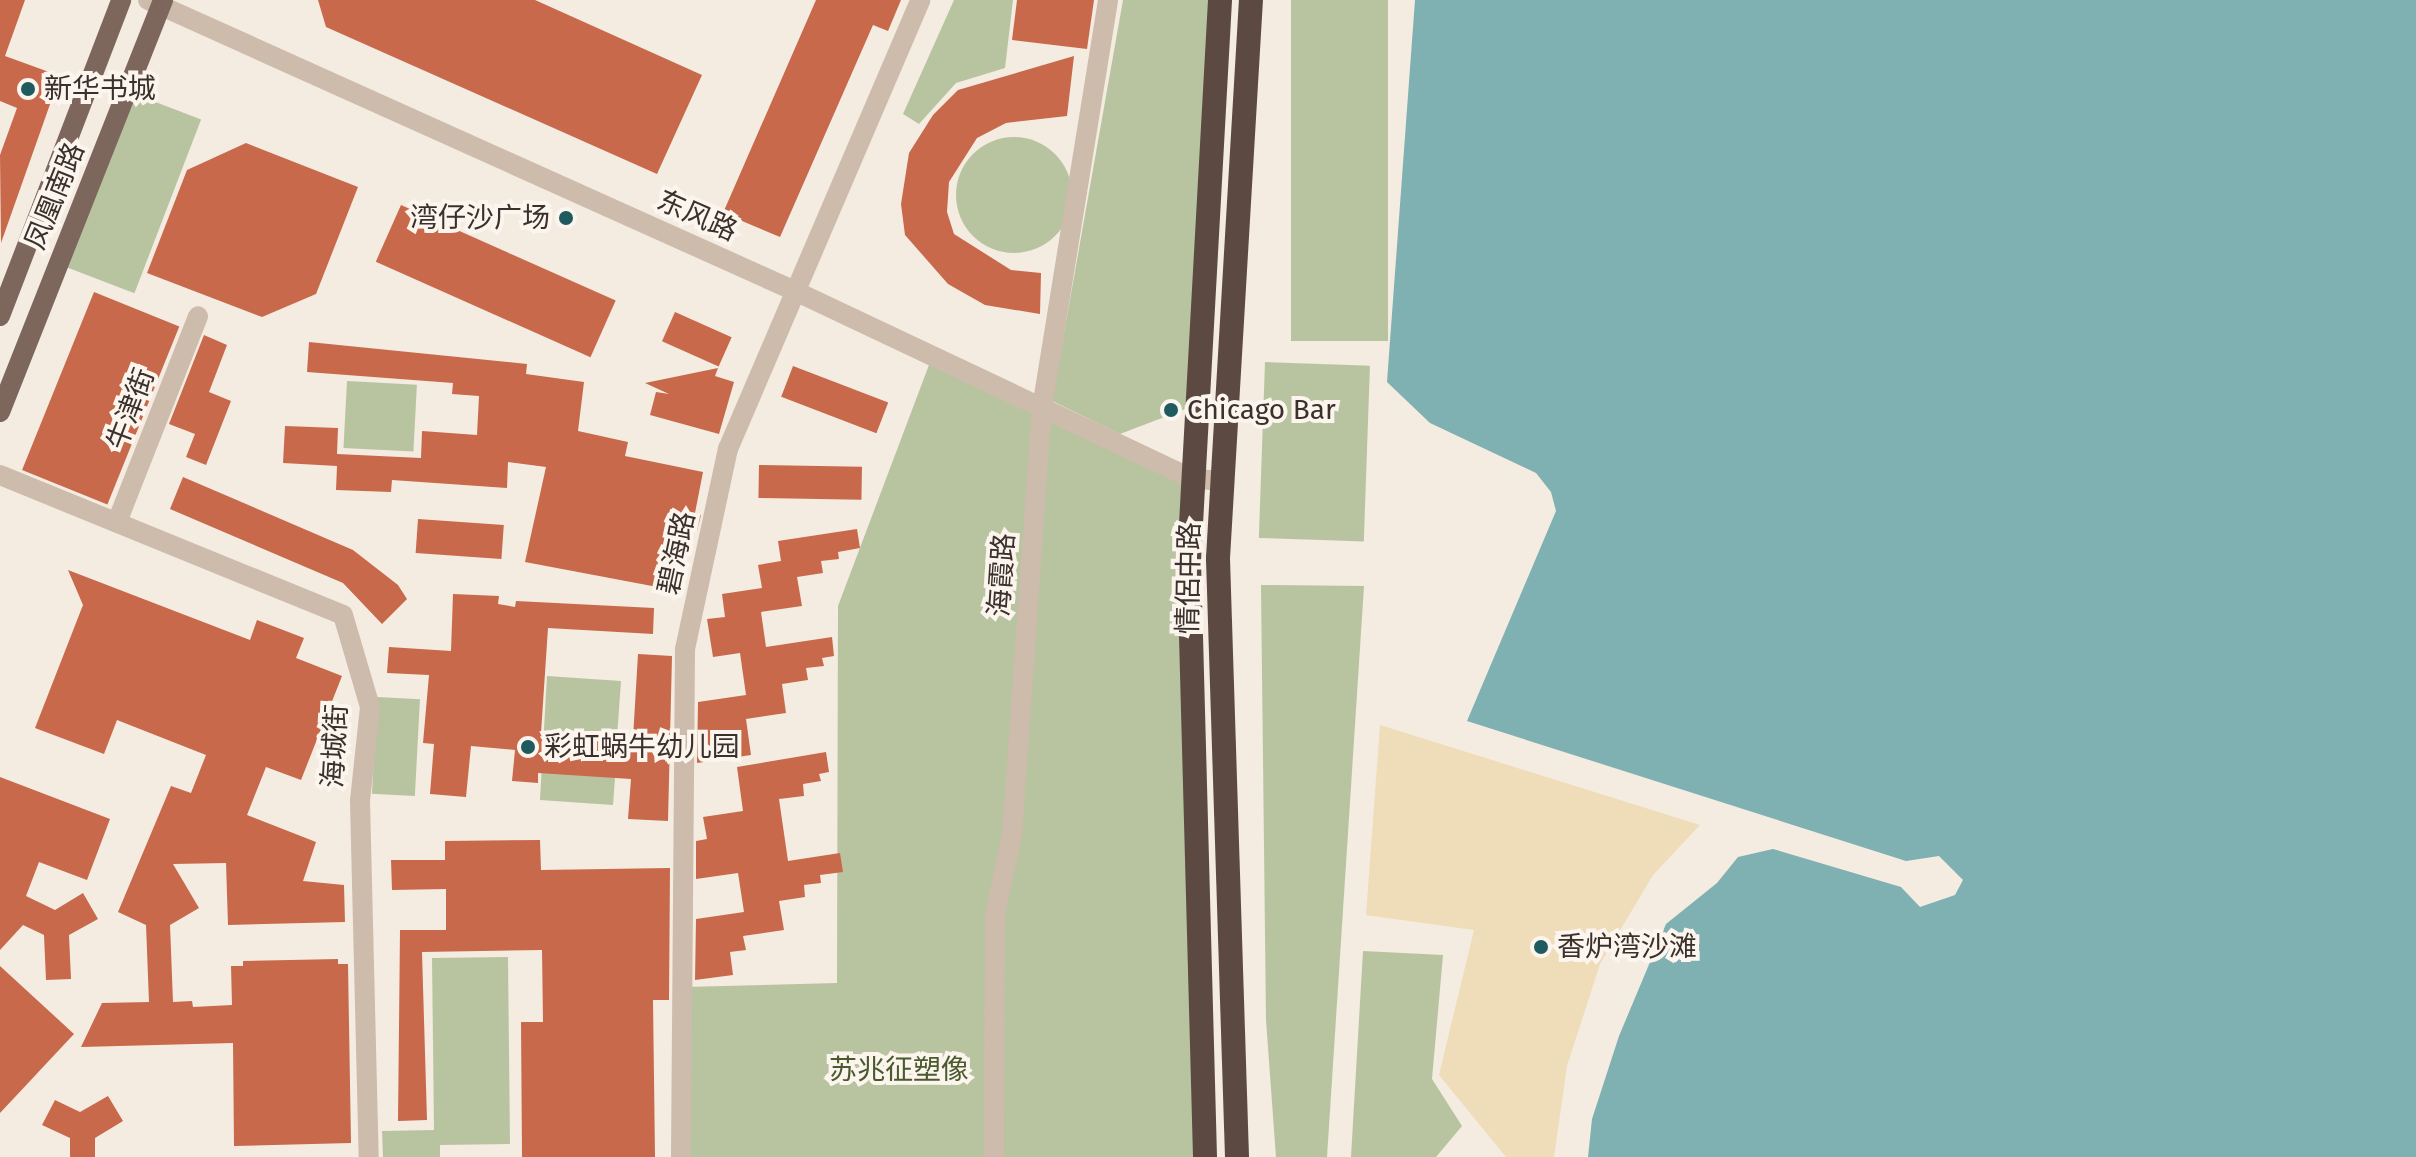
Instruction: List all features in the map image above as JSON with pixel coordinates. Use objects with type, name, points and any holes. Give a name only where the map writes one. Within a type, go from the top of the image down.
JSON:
[{"type":"highway","name":"情侶中路","points":[[1205,1157],[1191,478],[1220,0]]},
{"type":"highway","name":"情侶中路","points":[[1237,1157],[1220,732],[1221,481],[1251,0]]},
{"type":"main road","name":"凤凰南路","points":[[0,316],[121,0]]},
{"type":"main road","name":"凤凰南路","points":[[0,412],[157,2]]},
{"type":"street","name":"碧海路","points":[[681,1157],[685,649],[728,449],[920,0]]},
{"type":"street","name":"海霞路","points":[[994,1157],[995,915],[1012,834],[1042,408],[1108,0]]},
{"type":"street","name":"东风路","points":[[157,2],[795,291],[1191,478],[1221,481]]},
{"type":"street","name":"牛津街","points":[[117,522],[198,316]]},
{"type":"street","name":"海城街","points":[[0,475],[343,615],[370,707],[360,801],[369,1157]]},
{"type":"green space","points":[[954,0],[1013,0],[1005,68],[956,83],[919,124],[903,114]]},
{"type":"green space","points":[[1123,0],[1221,0],[1188,408],[1120,434],[1052,401]]},
{"type":"green space","points":[[1291,0],[1388,0],[1388,341],[1291,341]]},
{"type":"green space","points":[[132,93],[201,120],[134,293],[65,267]]},
{"type":"green space","points":[[1014,137],[1036,141],[1055,154],[1068,173],[1072,195],[1068,217],[1055,236],[1036,249],[1014,253],[992,249],[973,236],[960,217],[956,195],[960,173],[973,154],[992,141]]},
{"type":"green space","name":"苏兆征塑像","points":[[932,357],[1041,408],[1011,833],[994,915],[992,1157],[683,1157],[684,987],[837,983],[838,606]]},
{"type":"green space","points":[[1265,362],[1370,366],[1364,542],[1259,538]]},
{"type":"green space","points":[[347,381],[417,385],[413,452],[343,448]]},
{"type":"green space","points":[[1043,410],[1189,479],[1204,1157],[996,1157],[998,915]]},
{"type":"green space","points":[[1261,585],[1364,586],[1327,1157],[1276,1157],[1266,1020]]},
{"type":"green space","points":[[547,676],[621,681],[617,737],[572,735],[615,778],[613,805],[540,800]]},
{"type":"green space","points":[[377,697],[420,699],[415,796],[372,794]]},
{"type":"green space","points":[[1363,951],[1443,955],[1432,1079],[1462,1126],[1436,1157],[1351,1157]]},
{"type":"green space","points":[[508,957],[510,1144],[440,1145],[440,1157],[383,1157],[382,1131],[434,1130],[432,958]]},
{"type":"sand","name":"香炉湾沙滩","points":[[1380,725],[1700,825],[1653,875],[1600,964],[1567,1066],[1554,1157],[1506,1157],[1439,1075],[1474,930],[1366,915]]},
{"type":"water","points":[[1415,0],[2416,0],[2416,1157],[1588,1157],[1592,1119],[1619,1036],[1666,924],[1717,883],[1738,857],[1773,849],[1901,887],[1920,907],[1955,895],[1963,880],[1939,856],[1906,861],[1467,721],[1556,511],[1551,492],[1536,473],[1430,423],[1387,382]]},
{"type":"building","name":"新华书城","points":[[0,0],[25,0],[5,56],[60,76],[1,243],[0,155],[17,108],[0,101]]},
{"type":"building","points":[[318,0],[535,0],[702,75],[657,174],[326,27]]},
{"type":"building","points":[[816,0],[901,0],[888,31],[873,25],[780,237],[723,213]]},
{"type":"building","points":[[1017,0],[1094,0],[1087,49],[1012,40]]},
{"type":"building","points":[[1074,56],[1067,116],[1006,123],[977,138],[949,182],[947,212],[954,234],[1011,270],[1041,273],[1040,314],[985,305],[948,284],[905,235],[901,204],[909,153],[933,115],[958,90]]},
{"type":"building","points":[[246,143],[358,187],[316,294],[262,317],[147,273],[187,170]]},
{"type":"building","points":[[401,205],[616,301],[590,357],[376,262]]},
{"type":"building","points":[[94,292],[179,326],[107,504],[22,470]]},
{"type":"building","points":[[675,312],[732,337],[719,366],[662,341]]},
{"type":"building","points":[[204,335],[227,345],[209,392],[231,401],[206,465],[186,457],[195,434],[169,424]]},
{"type":"building","points":[[309,342],[527,364],[526,374],[584,382],[578,431],[628,442],[625,456],[703,472],[695,513],[701,515],[697,531],[685,532],[683,560],[674,558],[668,589],[525,562],[546,467],[508,462],[507,488],[392,480],[391,492],[336,490],[337,466],[283,463],[285,426],[338,428],[337,454],[421,458],[422,431],[477,435],[479,396],[452,394],[453,383],[307,372]]},
{"type":"building","points":[[793,366],[888,403],[876,433],[781,397]]},
{"type":"building","points":[[718,368],[715,376],[734,382],[719,434],[650,415],[656,392],[669,394],[645,383]]},
{"type":"building","points":[[759,465],[862,467],[861,500],[758,498]]},
{"type":"building","points":[[183,477],[353,550],[398,585],[407,599],[382,624],[343,583],[170,509]]},
{"type":"building","points":[[418,519],[504,525],[501,559],[416,553]]},
{"type":"building","points":[[857,529],[860,548],[838,552],[839,559],[821,561],[823,573],[797,577],[802,606],[761,612],[766,647],[832,637],[834,656],[822,658],[824,666],[806,668],[808,680],[782,684],[786,713],[746,719],[751,755],[697,763],[698,702],[746,695],[740,653],[713,657],[707,619],[725,617],[722,594],[762,588],[758,565],[781,561],[778,541]]},
{"type":"building","points":[[68,570],[250,640],[257,620],[304,638],[296,658],[342,676],[301,780],[266,767],[247,815],[316,842],[303,881],[344,885],[345,922],[228,925],[226,863],[173,864],[199,908],[170,925],[173,1002],[192,1001],[193,1007],[232,1005],[231,966],[243,966],[243,961],[338,959],[338,964],[348,964],[351,1143],[234,1146],[233,1043],[81,1047],[102,1003],[149,1002],[146,925],[118,912],[171,786],[191,793],[206,755],[117,720],[104,754],[35,728],[83,605]]},
{"type":"building","points":[[453,594],[499,596],[498,604],[515,607],[516,601],[654,608],[653,634],[548,628],[541,733],[633,738],[638,654],[672,656],[668,821],[628,819],[631,779],[538,773],[538,783],[512,781],[515,750],[471,746],[466,797],[430,794],[434,744],[423,743],[429,675],[387,673],[389,647],[451,651]]},
{"type":"building","points":[[826,752],[829,772],[819,774],[821,781],[803,784],[804,796],[779,799],[788,861],[840,853],[843,872],[820,875],[821,883],[804,885],[805,897],[779,901],[784,930],[743,936],[746,950],[730,952],[733,975],[695,980],[696,919],[744,912],[738,873],[696,879],[696,841],[707,839],[703,817],[743,811],[737,767]]},
{"type":"building","points":[[0,777],[110,819],[87,880],[39,862],[26,896],[55,910],[83,893],[98,919],[69,935],[71,979],[46,980],[44,935],[23,925],[0,950]]},
{"type":"building","points":[[540,840],[541,870],[670,868],[669,1000],[653,1000],[655,1157],[522,1157],[521,1022],[543,1022],[542,950],[422,952],[427,1120],[398,1121],[400,930],[446,930],[446,889],[392,890],[391,860],[445,860],[445,841]]},
{"type":"building","points":[[0,966],[74,1034],[0,1113]]},
{"type":"building","points":[[108,1096],[123,1121],[95,1138],[95,1157],[70,1157],[70,1138],[42,1125],[55,1100],[80,1112]]},
{"type":"place","name":"新华书城","points":[[28,89]]},
{"type":"place","name":"湾仔沙广场","points":[[566,218]]},
{"type":"place","name":"Chicago Bar","points":[[1171,410]]},
{"type":"place","name":"彩虹蜗牛幼儿园","points":[[528,747]]},
{"type":"place","name":"香炉湾沙滩","points":[[1541,947]]}]
